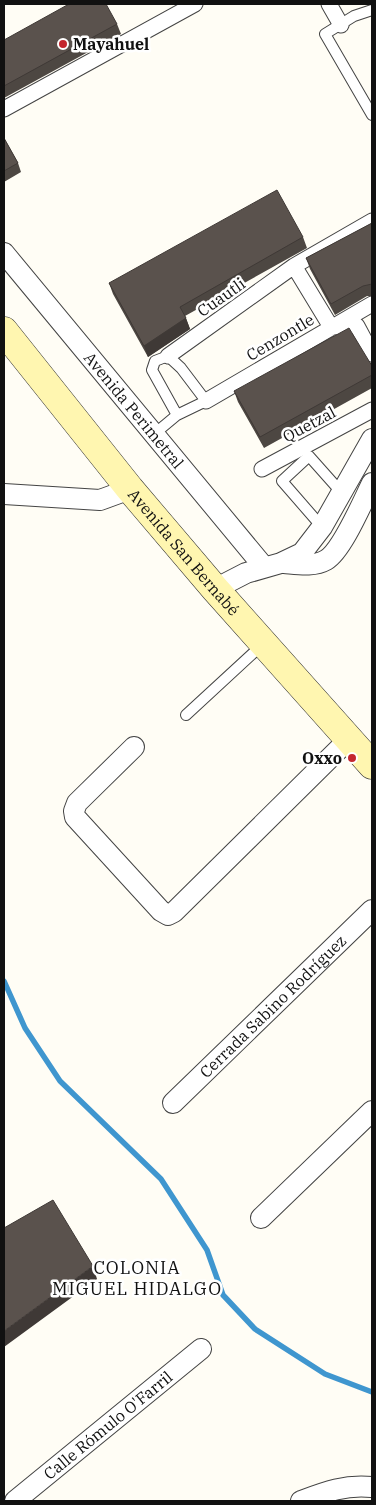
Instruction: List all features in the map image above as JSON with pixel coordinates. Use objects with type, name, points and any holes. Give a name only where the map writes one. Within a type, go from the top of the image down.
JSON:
[{"type":"main road","name":"Avenida San Bernabé","points":[[4,331],[130,489],[215,589],[372,765]]},
{"type":"street","points":[[4,109],[195,4]]},
{"type":"street","points":[[329,4],[341,25]]},
{"type":"street","name":"Cuautli","points":[[168,356],[294,266],[372,221]]},
{"type":"street","name":"Avenida Perimetral","points":[[4,253],[153,434],[272,565]]},
{"type":"street","points":[[294,266],[331,326],[357,326],[372,354]]},
{"type":"street","name":"Cenzontle","points":[[206,401],[331,326],[372,304]]},
{"type":"street","name":"Quetzal","points":[[262,469],[372,410]]},
{"type":"street","points":[[215,589],[246,573],[302,553],[322,527],[372,439]]},
{"type":"street","points":[[272,565],[310,564],[326,560],[338,548],[372,483]]},
{"type":"street","points":[[4,494],[100,500],[130,489]]},
{"type":"street","points":[[134,747],[77,803],[74,812],[75,817],[161,911],[168,915],[174,912],[349,739]]},
{"type":"street","name":"Cerrada Sabino Rodríguez","points":[[173,1104],[372,910]]},
{"type":"street","points":[[261,1218],[372,1111]]},
{"type":"street","name":"Calle Rómulo O'Farril","points":[[16,1501],[201,1349]]},
{"type":"street","points":[[301,1501],[328,1491],[355,1485],[372,1487]]},
{"type":"lane","points":[[372,10],[354,16],[325,34],[372,115]]},
{"type":"lane","points":[[153,434],[178,415],[206,401],[181,368],[168,356],[155,361],[152,370],[178,415]]},
{"type":"lane","points":[[322,527],[282,481],[308,456],[341,492]]},
{"type":"lane","points":[[186,715],[264,644]]},
{"type":"building","name":"Mayahuel","points":[[69,4],[106,4],[117,24],[4,86],[4,40]]},
{"type":"building","points":[[4,138],[18,163],[4,171]]},
{"type":"building","points":[[277,190],[303,237],[180,307],[186,318],[144,346],[109,283]]},
{"type":"building","points":[[372,223],[372,284],[363,286],[331,304],[306,258]]},
{"type":"building","points":[[349,328],[372,366],[372,375],[260,437],[234,391]]},
{"type":"building","points":[[53,1200],[93,1266],[4,1331],[4,1228]]},
{"type":"waterway","points":[[4,981],[25,1028],[60,1081],[161,1179],[207,1250],[223,1295],[255,1329],[325,1374],[372,1392]]},
{"type":"place","name":"Mayahuel","points":[[63,44]]},
{"type":"place","name":"Oxxo","points":[[352,758]]},
{"type":"district","name":"COLONIA MIGUEL HIDALGO","points":[[137,1278]]}]
